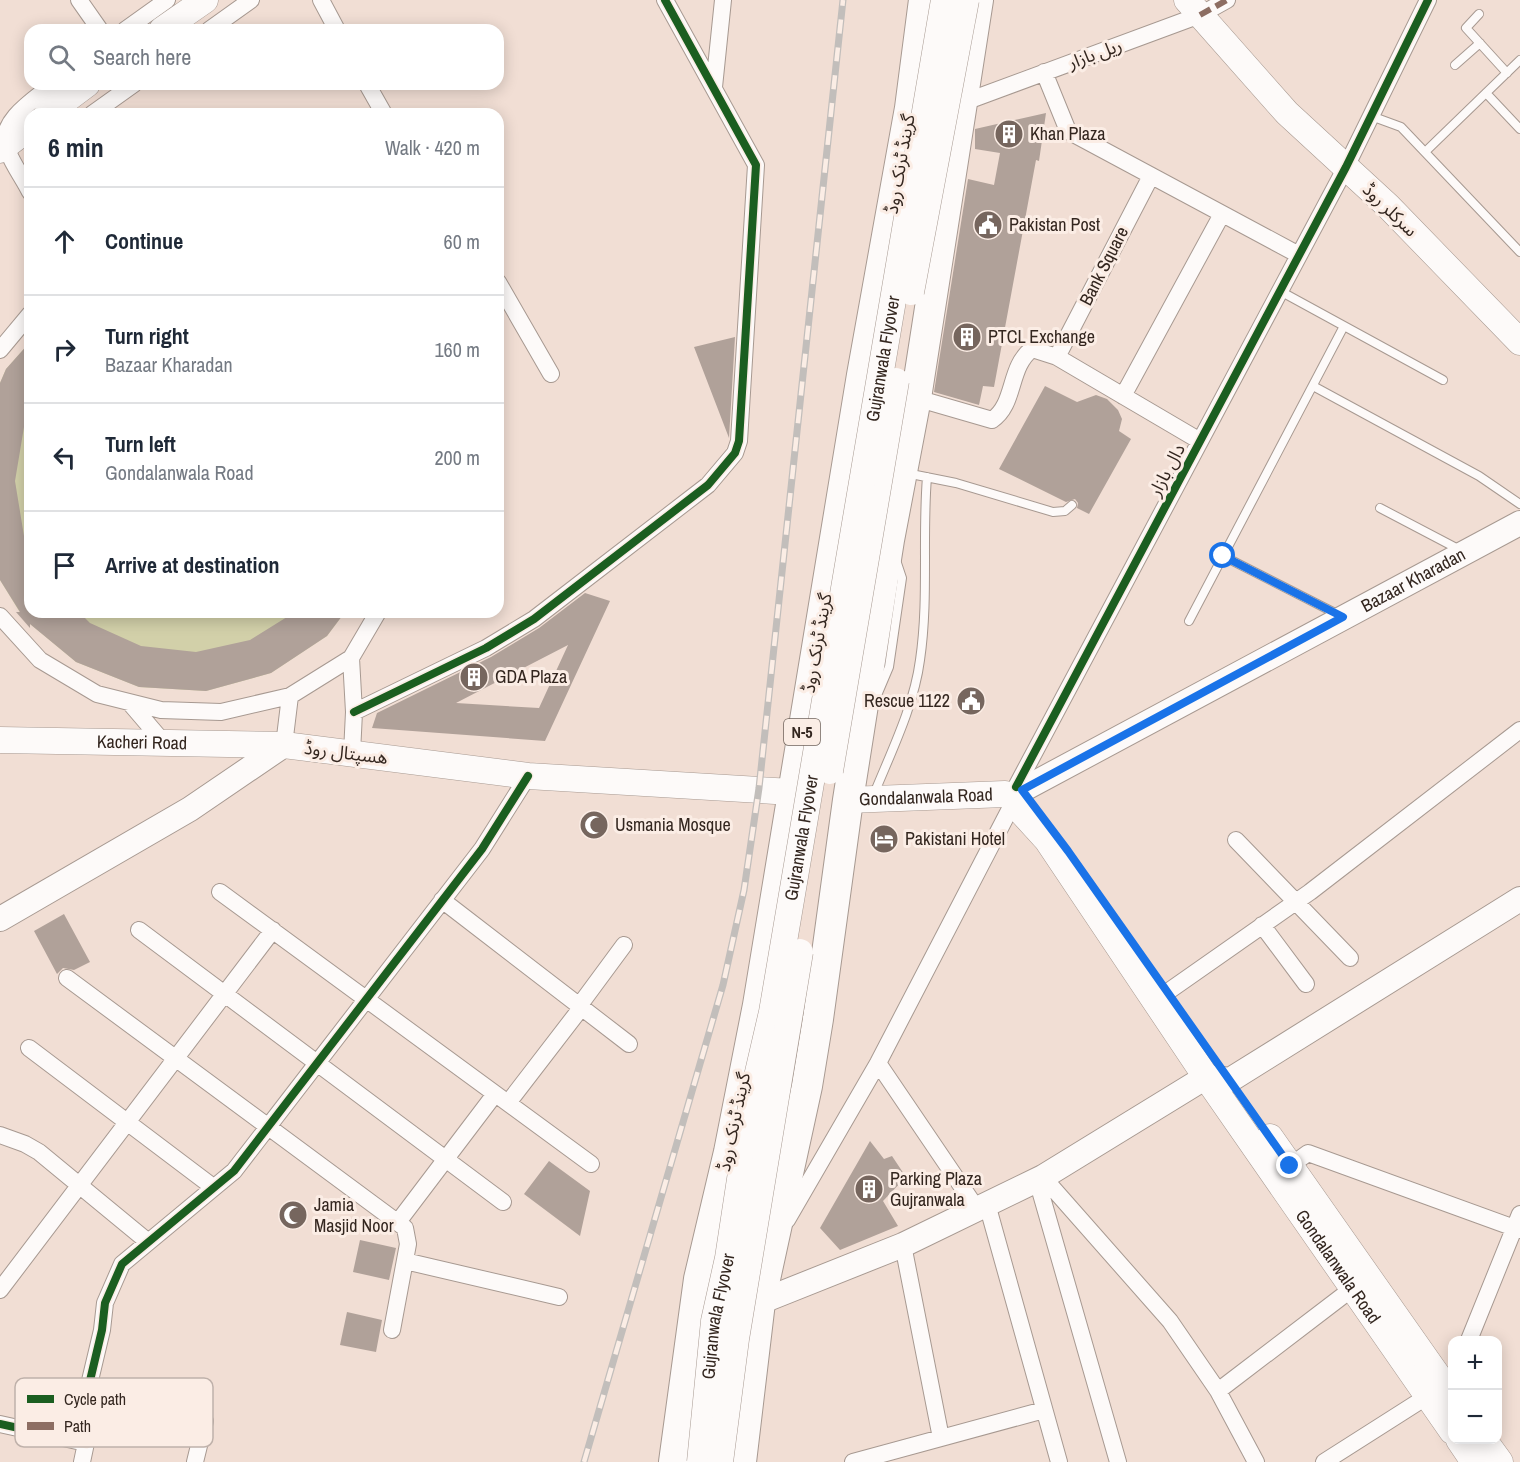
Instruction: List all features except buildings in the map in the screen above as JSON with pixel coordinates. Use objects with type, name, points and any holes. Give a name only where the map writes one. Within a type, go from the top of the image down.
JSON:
[{"type":"highway","name":"گرینڈ ٹرنک روڈ","points":[[674,1462],[699,1279],[729,1152],[758,1005],[835,537],[910,108],[924,0]]},
{"type":"highway","points":[[741,1462],[760,1302],[807,1086],[860,799],[864,703],[889,540],[915,475],[916,398],[978,0]]},
{"type":"highway","points":[[835,537],[889,540]]},
{"type":"highway","points":[[758,1005],[818,1019]]},
{"type":"main road","points":[[171,24],[205,0]]},
{"type":"main road","points":[[189,24],[223,0]]},
{"type":"main road","name":"Gujranwala Flyover","points":[[699,1462],[714,1321],[728,1258],[753,1094],[772,1012],[944,0]]},
{"type":"main road","name":"Gujranwala Flyover","points":[[720,1462],[734,1350],[813,870],[911,291],[966,0]]},
{"type":"main road","name":"سرکلر روڈ","points":[[1193,8],[1287,113],[1388,206],[1520,342]]},
{"type":"main road","points":[[55,108],[79,90]]},
{"type":"main road","points":[[78,108],[100,90]]},
{"type":"main road","points":[[14,157],[24,138]]},
{"type":"main road","name":"Kacheri Road","points":[[0,740],[284,745]]},
{"type":"main road","name":"ھسپتال روڈ","points":[[284,745],[528,776],[740,787],[792,792]]},
{"type":"main road","name":"Gondalanwala Road","points":[[1016,797],[1218,1078],[1290,1166],[1444,1389],[1448,1410]]},
{"type":"main road","name":"Gondalanwala Road","points":[[860,799],[1016,797],[1068,851],[1166,993],[1353,1288],[1444,1389]]},
{"type":"main road","points":[[1462,1444],[1474,1462]]},
{"type":"main road","points":[[1487,1444],[1500,1462]]},
{"type":"street","points":[[79,0],[96,24]]},
{"type":"street","points":[[133,24],[167,0]]},
{"type":"street","points":[[217,24],[251,0]]},
{"type":"street","points":[[321,0],[334,24]]},
{"type":"street","points":[[354,712],[486,648],[534,619],[708,485],[735,453],[739,441],[756,165],[665,0]]},
{"type":"street","points":[[714,87],[723,0]]},
{"type":"street","name":"ریل بازار","points":[[962,103],[1044,72],[1193,8],[1227,0]]},
{"type":"street","name":"دال بازار","points":[[773,1245],[878,1063],[1200,441],[1346,167],[1428,0]]},
{"type":"street","points":[[1044,72],[1068,131],[1299,255]]},
{"type":"street","points":[[25,108],[47,90]]},
{"type":"street","points":[[101,108],[126,90]]},
{"type":"street","points":[[370,90],[381,108]]},
{"type":"street","points":[[24,109],[14,117],[5,136],[24,179]]},
{"type":"street","name":"Bank Square","points":[[1057,357],[1152,176]]},
{"type":"street","points":[[1123,396],[1222,214]]},
{"type":"street","points":[[504,292],[551,374]]},
{"type":"street","points":[[0,350],[24,321]]},
{"type":"street","points":[[916,398],[992,420],[1000,415],[1017,367],[1032,350],[1057,357],[1200,441]]},
{"type":"street","name":"Bazaar Kharadan","points":[[1016,797],[1343,617],[1520,523]]},
{"type":"street","points":[[0,616],[40,660],[97,694],[160,710],[221,712],[290,696],[351,658],[374,618]]},
{"type":"street","points":[[351,658],[354,712],[352,753]]},
{"type":"street","points":[[284,745],[290,696]]},
{"type":"street","points":[[129,702],[164,742]]},
{"type":"street","points":[[1166,993],[1295,903],[1520,730]]},
{"type":"street","name":"ھسپتال روڈ","points":[[0,920],[190,809],[284,745]]},
{"type":"street","points":[[91,1378],[102,1330],[105,1303],[122,1264],[234,1171],[482,849],[528,776]]},
{"type":"street","points":[[1236,840],[1350,958]]},
{"type":"street","points":[[220,892],[591,1164]]},
{"type":"street","points":[[760,1302],[903,1245],[1040,1179],[1218,1078],[1520,899]]},
{"type":"street","points":[[442,900],[628,1044]]},
{"type":"street","points":[[1262,925],[1306,984]]},
{"type":"street","points":[[139,930],[502,1202]]},
{"type":"street","points":[[0,1290],[273,930]]},
{"type":"street","points":[[398,1222],[447,1159],[502,1099],[580,1007],[624,945]]},
{"type":"street","points":[[67,978],[398,1222],[408,1236],[392,1330]]},
{"type":"street","points":[[29,1048],[213,1187]]},
{"type":"street","points":[[878,1063],[982,1207],[1059,1462]]},
{"type":"street","points":[[0,1135],[25,1143],[80,1184],[147,1241]]},
{"type":"street","points":[[1290,1166],[1308,1153],[1518,1224],[1471,1336]]},
{"type":"street","points":[[1040,1179],[1170,1321],[1218,1391],[1256,1462]]},
{"type":"street","points":[[1040,1179],[1118,1462]]},
{"type":"street","points":[[903,1245],[941,1438]]},
{"type":"street","points":[[405,1261],[559,1298]]},
{"type":"street","points":[[1218,1391],[1353,1288]]},
{"type":"street","points":[[1324,1462],[1444,1389]]},
{"type":"street","points":[[854,1462],[1044,1410]]},
{"type":"street","points":[[0,1424],[15,1427]]},
{"type":"street","points":[[82,1462],[85,1447]]},
{"type":"street","points":[[195,1462],[199,1447]]},
{"type":"lane","points":[[1479,14],[1466,28],[1508,72]]},
{"type":"lane","points":[[1455,65],[1480,43]]},
{"type":"lane","points":[[1425,152],[1520,60]]},
{"type":"lane","points":[[1486,93],[1520,129]]},
{"type":"lane","points":[[1371,116],[1401,127],[1520,252]]},
{"type":"lane","points":[[1280,291],[1443,380]]},
{"type":"lane","points":[[1189,621],[1344,326]]},
{"type":"lane","points":[[1313,386],[1479,476],[1520,504]]},
{"type":"lane","points":[[860,799],[902,726],[920,662],[927,577],[915,475],[956,483],[1053,512],[1065,511],[1072,505]]},
{"type":"lane","points":[[1380,508],[1465,552]]},
{"type":"lane","points":[[1223,556],[1343,617]]},
{"type":"shaded area","points":[[24,349],[24,618],[340,618],[327,636],[271,673],[206,691],[139,687],[76,662],[24,619],[0,580],[0,383],[6,369]]},
{"type":"railway","points":[[584,1462],[723,985],[744,890],[759,788],[843,0]]},
{"type":"marked path","points":[[1200,15],[1227,0]]},
{"type":"cycle path","points":[[354,712],[486,648],[534,619],[708,485],[735,453],[739,441],[756,165],[665,0]]},
{"type":"cycle path","points":[[1016,787],[1346,167],[1428,0]]},
{"type":"cycle path","points":[[91,1378],[102,1330],[105,1303],[122,1264],[234,1171],[482,849],[528,776]]},
{"type":"cycle path","points":[[0,1424],[15,1427]]},
{"type":"place","name":"Khan Plaza","points":[[1009,134]]},
{"type":"place","name":"Pakistan Post","points":[[988,225]]},
{"type":"place","name":"PTCL Exchange","points":[[967,337]]},
{"type":"place","name":"GDA Plaza","points":[[474,677]]},
{"type":"place","name":"Rescue 1122","points":[[971,701]]},
{"type":"place","name":"Usmania Mosque","points":[[594,825]]},
{"type":"place","name":"Pakistani Hotel","points":[[884,839]]},
{"type":"place","name":"Parking Plaza Gujranwala","points":[[869,1189]]},
{"type":"place","name":"Jamia Masjid Noor","points":[[293,1215]]},
{"type":"route","points":[[1223,556],[1343,617],[1022,790],[1024,796],[1068,851],[1290,1166]]}]
